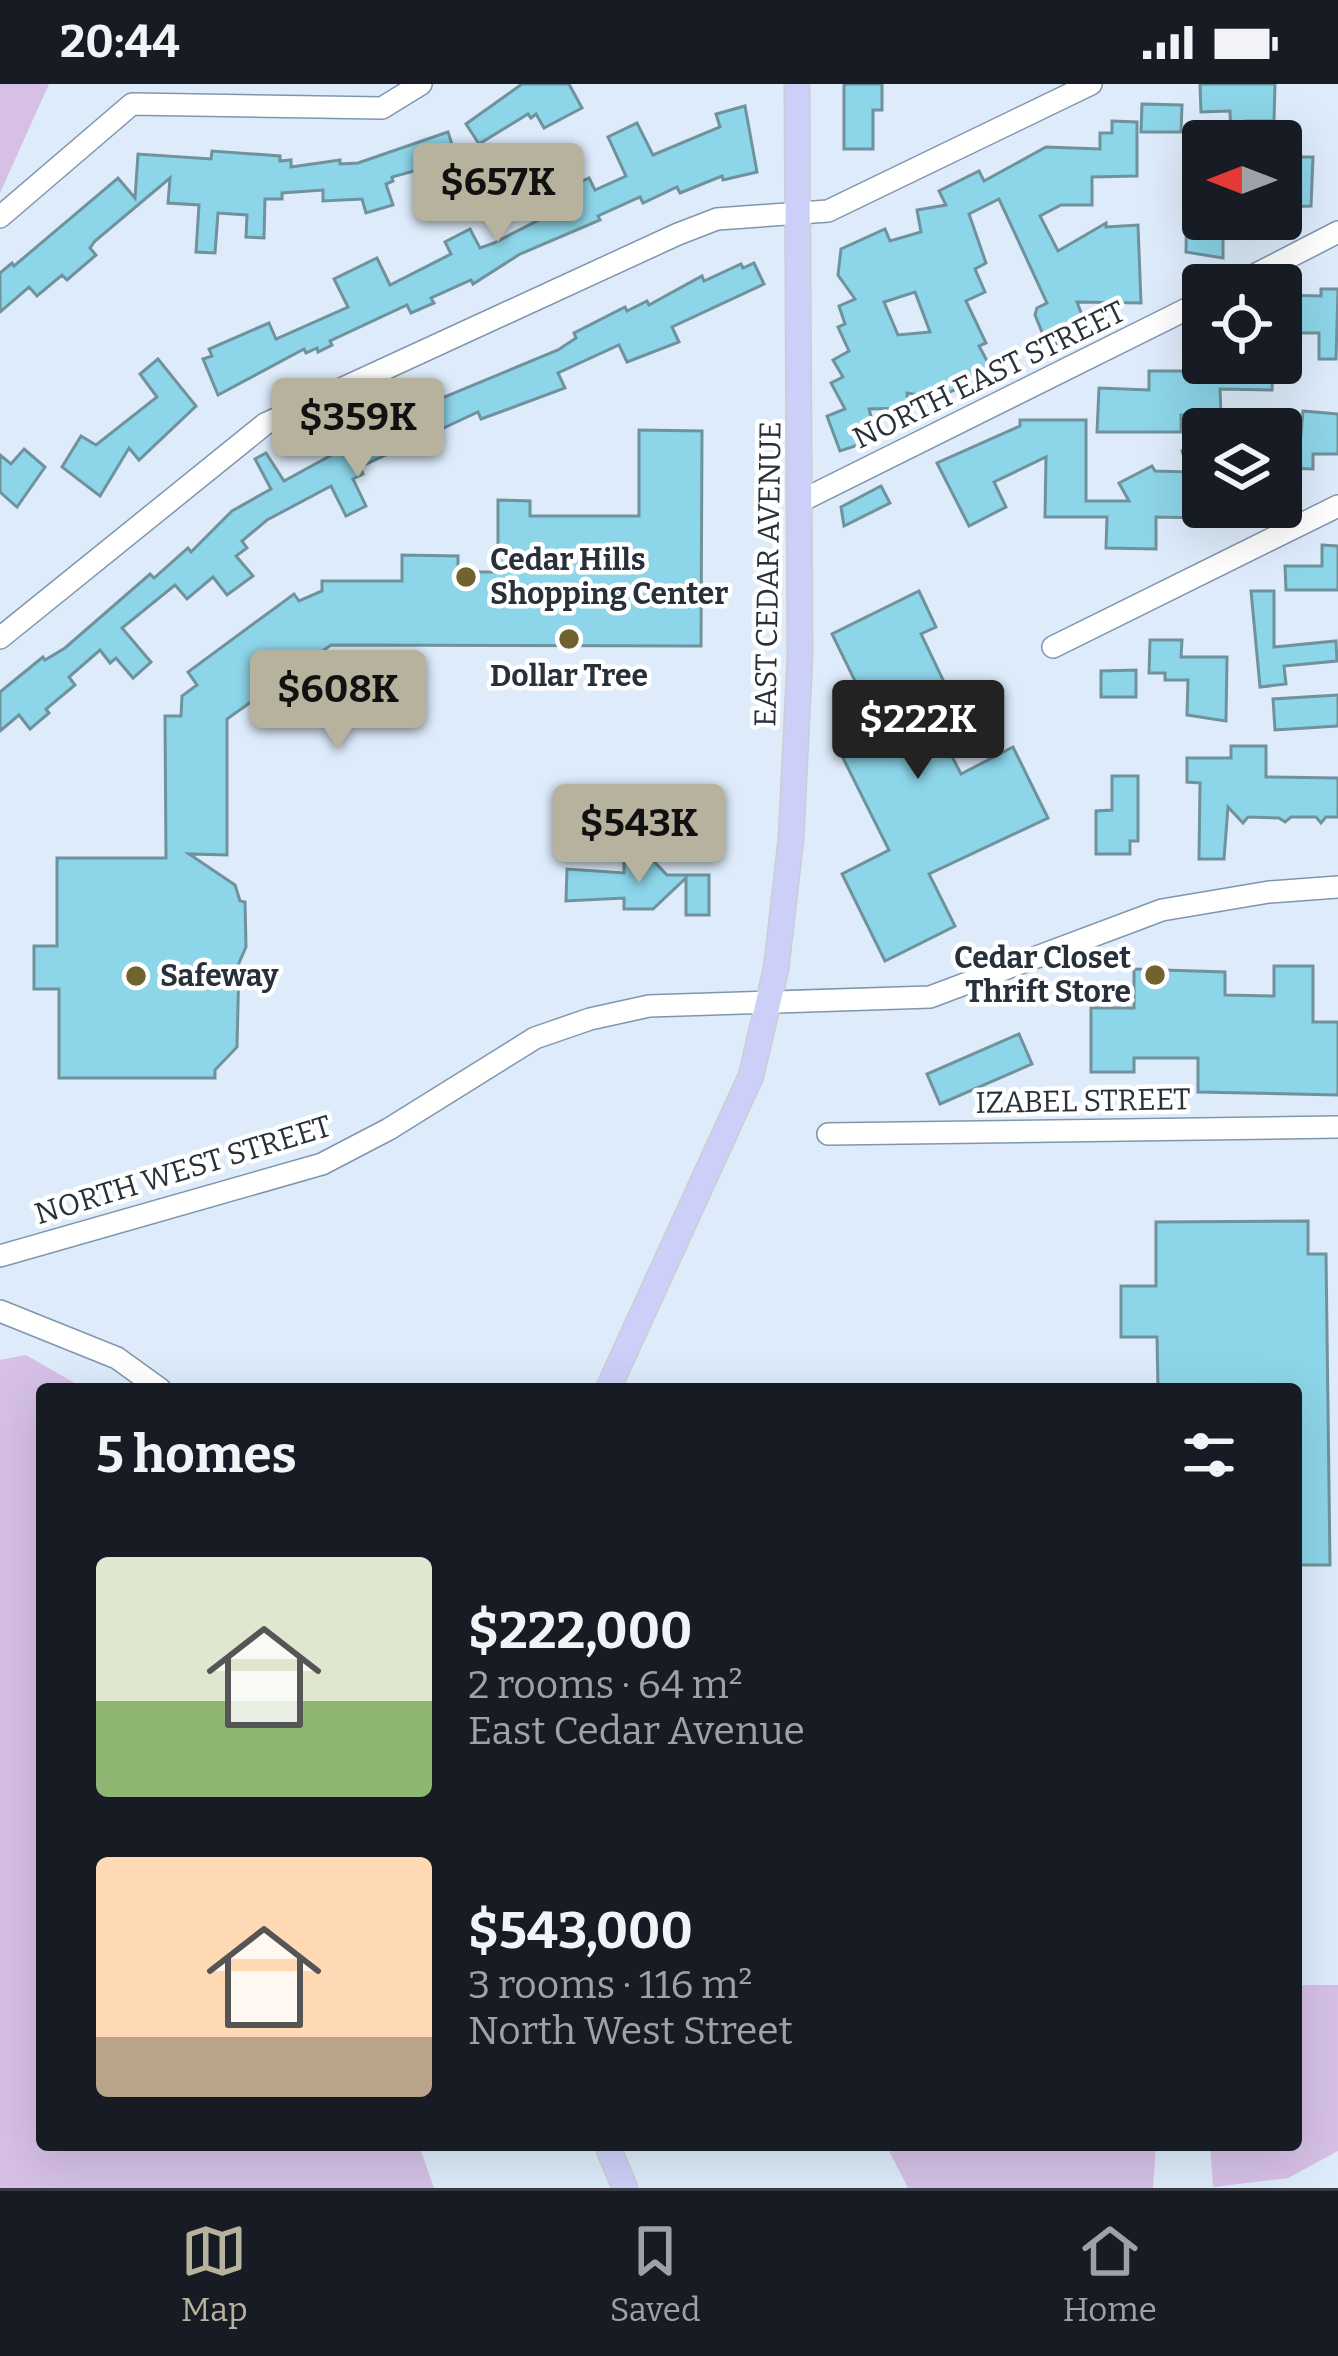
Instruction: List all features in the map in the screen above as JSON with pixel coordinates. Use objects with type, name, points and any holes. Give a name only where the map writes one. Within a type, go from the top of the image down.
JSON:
[{"type":"main road","name":"EAST CEDAR AVENUE","points":[[611,1383],[751,1076],[770,1001],[791,839],[801,501],[797,84]]},
{"type":"main road","points":[[610,2151],[625,2188]]},
{"type":"street","points":[[0,218],[133,104],[382,108],[421,84]]},
{"type":"street","points":[[0,638],[266,424],[678,234],[717,219],[828,211],[1091,84]]},
{"type":"street","points":[[1276,264],[1338,232]]},
{"type":"street","name":"NORTH EAST STREET","points":[[801,501],[1182,311]]},
{"type":"street","points":[[1053,647],[1338,506]]},
{"type":"street","name":"NORTH WEST STREET","points":[[0,1256],[322,1164],[389,1130],[512,1050],[590,1019],[650,1006],[930,997],[1162,910],[1269,892],[1338,887]]},
{"type":"street","name":"IZABEL STREET","points":[[828,1134],[1338,1127]]},
{"type":"street","points":[[0,1311],[117,1358],[152,1383]]},
{"type":"shaded area","points":[[0,84],[49,84],[0,193]]},
{"type":"shaded area","points":[[26,1355],[75,1383],[36,1383],[36,2151],[421,2151],[434,2188],[0,2188],[0,1360]]},
{"type":"shaded area","points":[[1302,1985],[1338,1985],[1338,2151],[1288,2178],[1213,2187],[1210,2151],[1302,2151]]},
{"type":"shaded area","points":[[889,2151],[1156,2151],[1153,2188],[908,2188]]},
{"type":"building","points":[[522,84],[569,84],[582,108],[544,128],[536,114],[531,118],[528,114],[479,144],[466,124]]},
{"type":"building","points":[[844,84],[882,84],[882,110],[873,110],[873,149],[844,149]]},
{"type":"building","points":[[1200,84],[1275,84],[1274,120],[1230,120],[1230,111],[1201,112]]},
{"type":"building","points":[[1142,104],[1182,105],[1181,132],[1141,132]]},
{"type":"building","points":[[745,106],[757,172],[723,180],[722,176],[680,193],[677,187],[643,203],[640,197],[598,216],[600,220],[520,254],[473,284],[471,280],[431,298],[434,303],[411,313],[407,305],[330,341],[332,345],[318,352],[317,348],[306,353],[304,349],[218,395],[203,359],[212,356],[209,349],[269,323],[276,339],[348,307],[334,279],[377,258],[390,285],[451,254],[445,242],[470,229],[480,248],[494,243],[564,207],[557,193],[589,178],[595,190],[626,176],[608,137],[637,123],[653,155],[720,127],[716,114]]},
{"type":"building","points":[[1112,121],[1137,122],[1137,176],[1092,177],[1092,205],[1061,205],[1040,216],[1058,251],[1106,223],[1106,227],[1138,225],[1141,303],[1077,302],[1088,331],[1048,347],[1035,315],[1047,303],[999,199],[969,214],[986,263],[975,269],[985,292],[966,301],[986,343],[979,346],[993,372],[982,377],[985,385],[965,395],[961,387],[937,398],[907,393],[908,408],[869,409],[877,439],[840,451],[827,416],[845,409],[831,383],[843,377],[833,360],[849,351],[838,327],[845,324],[839,306],[855,299],[838,275],[841,249],[885,229],[890,241],[921,232],[917,210],[946,205],[939,191],[979,171],[984,181],[1046,147],[1100,149],[1100,133],[1112,133]],"holes":[[[915,292],[930,332],[898,335],[884,302]]]},
{"type":"building","points":[[448,132],[455,154],[446,157],[450,171],[425,179],[421,169],[392,177],[386,184],[393,205],[366,213],[362,199],[323,201],[323,190],[282,193],[282,199],[265,199],[264,238],[246,237],[247,215],[218,213],[215,253],[196,252],[199,205],[168,203],[170,178],[95,241],[90,248],[96,255],[67,280],[62,275],[37,296],[29,287],[0,312],[0,273],[118,178],[135,198],[138,154],[211,159],[212,151],[280,156],[280,161],[291,160],[291,167],[340,160],[340,164],[358,163]]},
{"type":"building","points":[[1302,157],[1313,157],[1311,206],[1302,206]]},
{"type":"building","points":[[1186,240],[1223,240],[1223,258],[1186,252]]},
{"type":"building","points":[[754,263],[764,284],[672,327],[679,342],[627,362],[619,345],[558,373],[565,388],[481,419],[478,412],[360,467],[363,474],[353,479],[366,506],[346,516],[331,486],[267,520],[242,541],[247,548],[236,556],[253,576],[227,595],[213,577],[187,599],[175,585],[122,628],[151,662],[133,678],[116,658],[110,663],[100,650],[69,677],[75,685],[30,729],[19,715],[0,731],[0,692],[43,657],[65,648],[150,574],[154,578],[188,548],[191,552],[232,511],[271,489],[255,459],[266,453],[284,481],[359,440],[356,435],[388,420],[391,426],[437,400],[558,350],[576,338],[574,333],[625,307],[627,311],[647,301],[649,305],[702,276],[704,281]]},
{"type":"building","points":[[1321,289],[1338,289],[1336,359],[1319,359],[1319,333],[1302,333],[1302,296],[1321,296]]},
{"type":"building","points":[[158,359],[196,406],[139,460],[129,448],[100,496],[62,467],[81,436],[96,445],[157,397],[140,374]]},
{"type":"building","points":[[1149,371],[1182,371],[1182,384],[1272,384],[1272,390],[1220,389],[1221,408],[1182,408],[1181,432],[1097,432],[1099,388],[1149,390]]},
{"type":"building","points":[[1303,411],[1338,414],[1338,454],[1313,454],[1313,469],[1302,469]]},
{"type":"building","points":[[1020,420],[1086,420],[1086,501],[1129,501],[1119,483],[1152,466],[1155,471],[1182,472],[1182,518],[1156,517],[1156,549],[1106,548],[1107,517],[1045,517],[1046,457],[994,482],[1006,507],[969,526],[937,463],[1020,426]]},
{"type":"building","points":[[639,430],[702,431],[701,646],[331,645],[227,719],[227,855],[189,854],[235,885],[240,901],[245,902],[237,1047],[215,1070],[215,1078],[59,1078],[59,989],[34,989],[34,946],[57,946],[57,858],[166,858],[165,716],[181,716],[182,696],[197,685],[188,672],[294,594],[299,601],[322,591],[322,581],[402,581],[402,555],[458,556],[458,572],[498,572],[498,500],[530,501],[530,516],[639,516]]},
{"type":"building","points":[[24,449],[45,467],[17,507],[0,492],[0,455],[11,464]]},
{"type":"building","points":[[881,486],[890,503],[844,526],[841,507]]},
{"type":"building","points":[[1322,545],[1338,546],[1338,590],[1286,590],[1285,566],[1322,566]]},
{"type":"building","points":[[919,591],[936,627],[921,634],[946,686],[922,698],[961,774],[1013,747],[1048,818],[929,874],[955,926],[885,961],[842,874],[889,850],[840,752],[880,732],[832,634]]},
{"type":"building","points":[[1251,591],[1274,591],[1274,647],[1336,641],[1337,661],[1284,666],[1286,684],[1260,687]]},
{"type":"building","points":[[1150,640],[1182,640],[1181,657],[1227,657],[1226,721],[1187,715],[1188,680],[1165,680],[1165,673],[1149,673]]},
{"type":"building","points":[[1136,670],[1136,697],[1101,697],[1101,671]]},
{"type":"building","points":[[1338,695],[1338,726],[1275,730],[1273,699]]},
{"type":"building","points":[[1231,746],[1266,746],[1266,777],[1338,778],[1338,817],[1326,817],[1321,823],[1316,817],[1291,817],[1285,822],[1248,817],[1243,823],[1228,807],[1224,859],[1199,859],[1200,783],[1187,782],[1187,758],[1231,758]]},
{"type":"building","points":[[1112,776],[1138,776],[1138,841],[1130,841],[1130,854],[1096,854],[1096,811],[1112,810]]},
{"type":"building","points":[[641,820],[682,820],[682,843],[641,843]]},
{"type":"building","points":[[641,848],[667,875],[709,875],[709,915],[686,915],[686,878],[653,909],[624,909],[624,898],[566,901],[567,869],[624,873],[624,861],[641,861]]},
{"type":"building","points":[[1274,966],[1313,966],[1313,1022],[1338,1022],[1338,1095],[1198,1092],[1198,1058],[1134,1058],[1134,1072],[1091,1072],[1091,1008],[1134,1008],[1134,969],[1225,972],[1225,995],[1274,996]]},
{"type":"building","points":[[1019,1034],[1032,1064],[940,1104],[927,1074]]},
{"type":"building","points":[[1308,1221],[1308,1254],[1326,1254],[1330,1565],[1302,1565],[1302,1383],[1158,1383],[1157,1337],[1121,1337],[1121,1286],[1156,1286],[1156,1222]]},
{"type":"place","name":"Cedar Hills Shopping Center","points":[[466,577]]},
{"type":"place","name":"Dollar Tree","points":[[569,639]]},
{"type":"place","name":"Cedar Closet Thrift Store","points":[[1155,975]]},
{"type":"place","name":"Safeway","points":[[136,976]]}]
